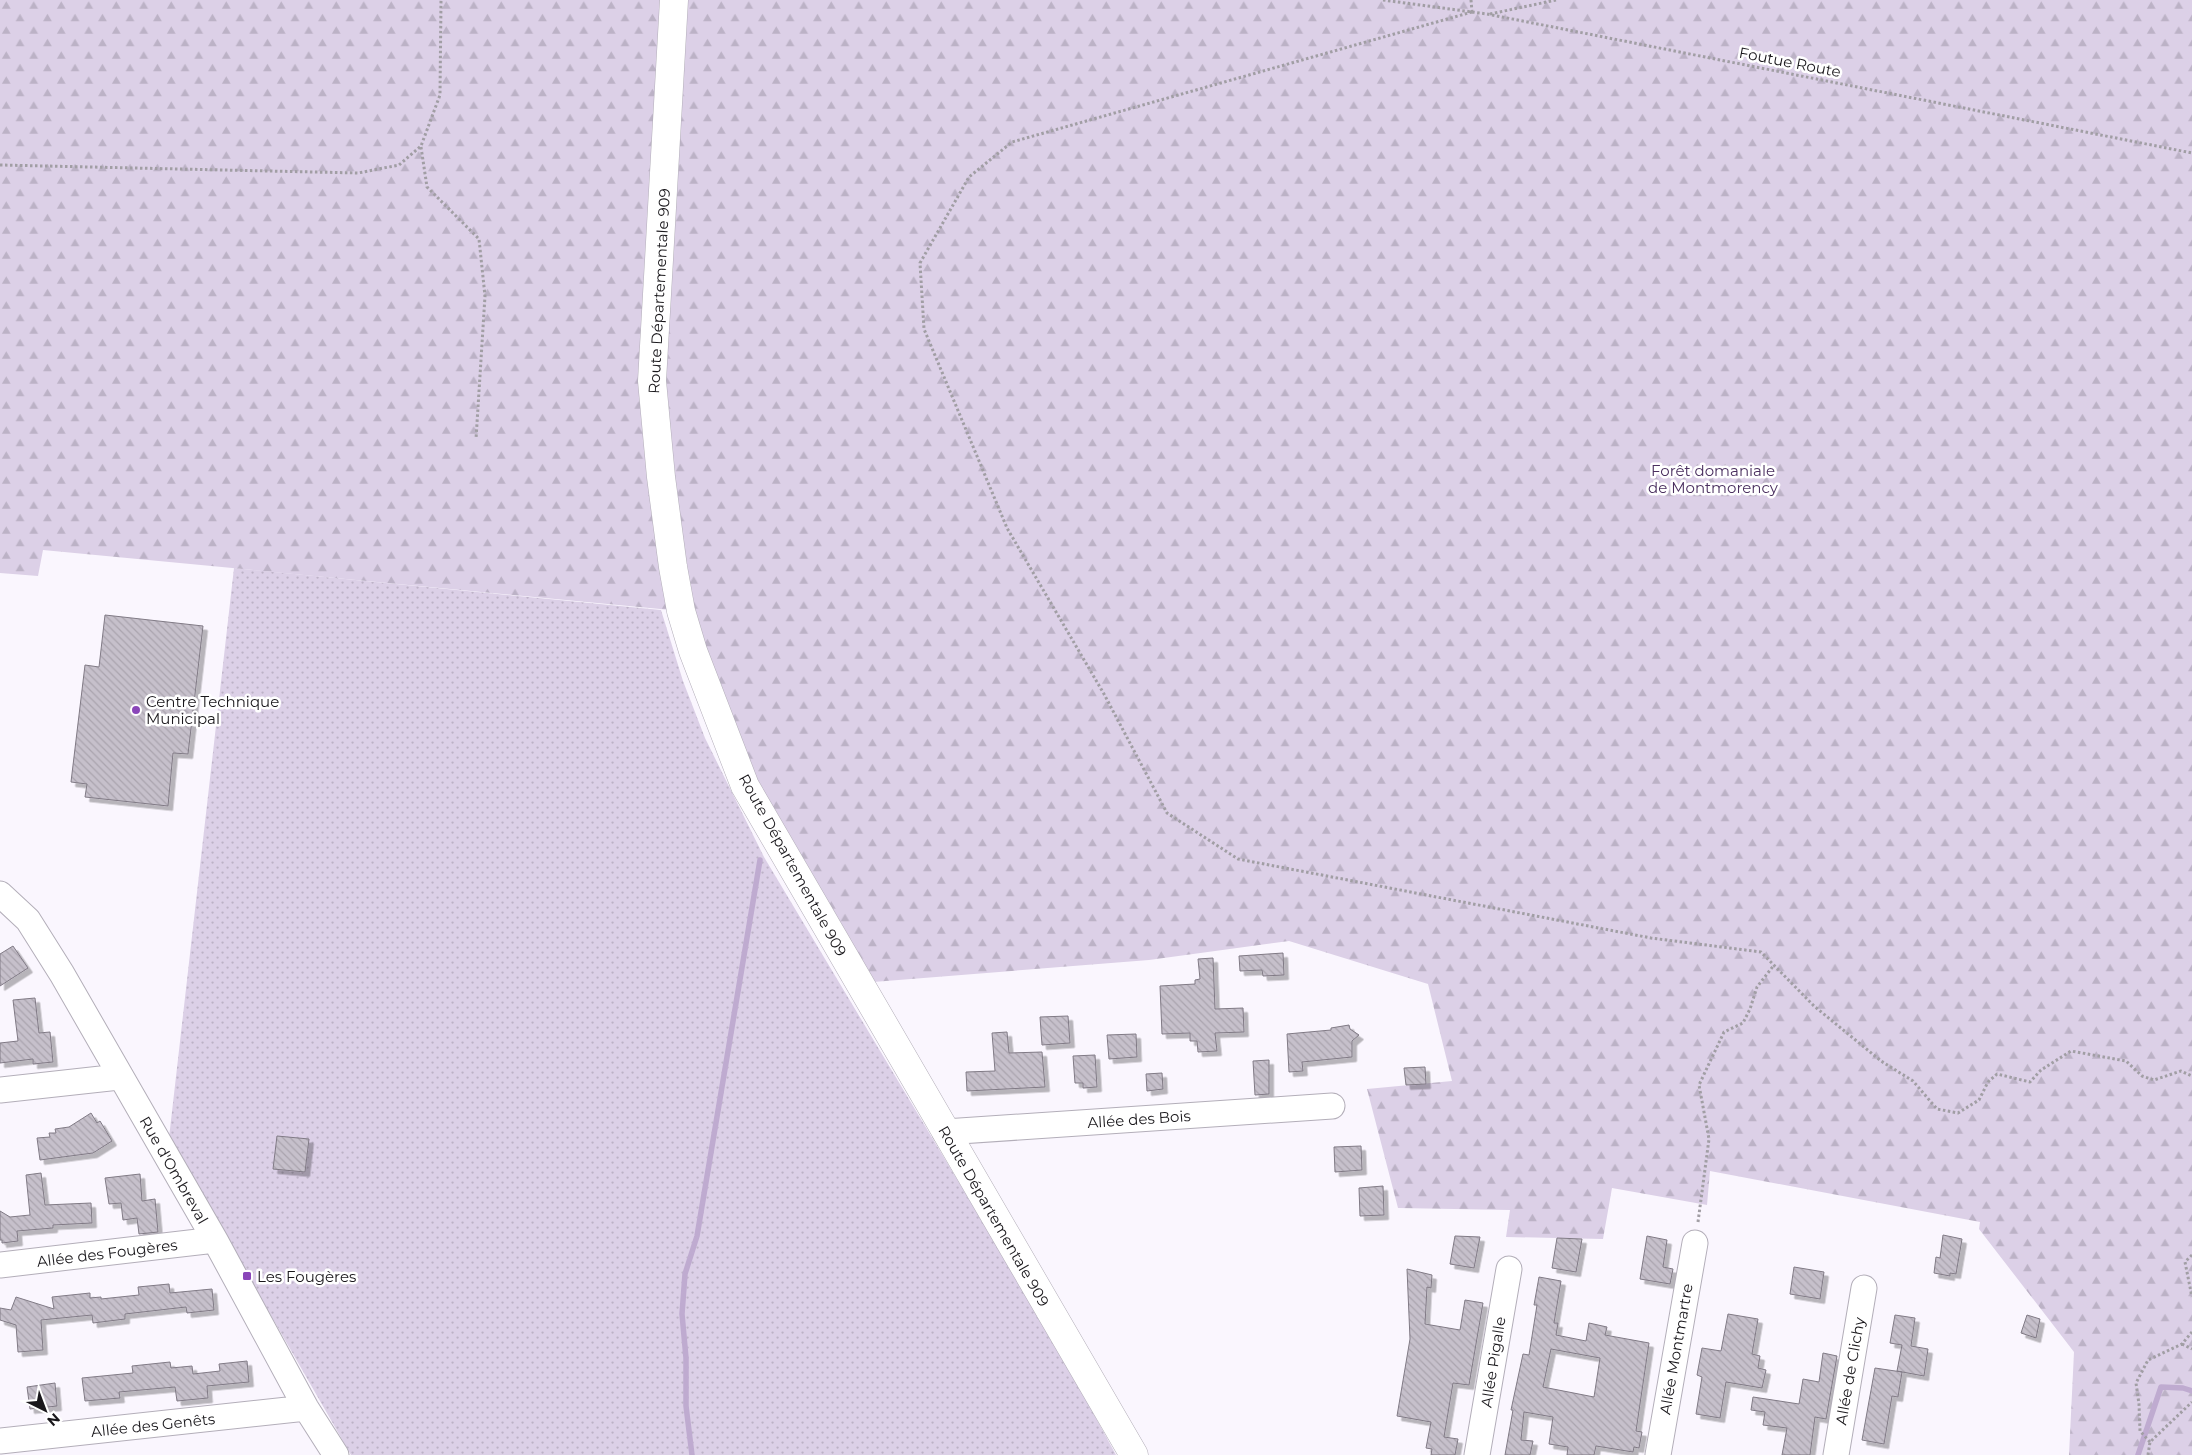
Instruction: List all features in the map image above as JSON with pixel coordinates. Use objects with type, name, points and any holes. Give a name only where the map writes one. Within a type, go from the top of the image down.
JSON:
[{"type":"main road","name":"Route Départementale 909","points":[[674,0],[652,381],[661,477],[681,611],[693,651],[745,786],[1134,1455]]},
{"type":"street","name":"Rue d'Ombreval","points":[[0,894],[17,908],[33,928],[62,974],[119,1077],[215,1240],[306,1408],[336,1455]]},
{"type":"street","points":[[0,1090],[119,1077]]},
{"type":"street","name":"Allée des Bois","points":[[945,1132],[1332,1106]]},
{"type":"street","name":"Allée des Fougères","points":[[0,1265],[215,1240]]},
{"type":"street","name":"Allée Montmartre","points":[[1658,1455],[1695,1243]]},
{"type":"street","name":"Allée Pigalle","points":[[1478,1455],[1508,1269]]},
{"type":"street","name":"Allée de Clichy","points":[[1836,1455],[1864,1288]]},
{"type":"street","name":"Allée des Genêts","points":[[0,1441],[306,1408]]},
{"type":"path","points":[[441,0],[440,95],[421,146],[427,187],[479,239],[486,296],[476,439]]},
{"type":"path","name":"Foutue Route","points":[[1384,0],[1486,14],[2192,152]]},
{"type":"path","points":[[1471,0],[1472,12],[1012,142],[969,177],[920,263],[924,328],[1007,528],[1104,694],[1167,813],[1238,859],[1651,938],[1761,952],[1814,1006],[1881,1061],[1913,1081],[1937,1109],[1958,1113],[1979,1100],[1988,1082],[1997,1074],[2030,1082],[2041,1070],[2071,1051],[2126,1061],[2142,1076],[2154,1080],[2181,1071],[2192,1076]]},
{"type":"path","points":[[1486,14],[1556,0]]},
{"type":"path","points":[[0,165],[358,173],[399,164],[421,146]]},
{"type":"path","points":[[1695,1243],[1709,1139],[1699,1085],[1724,1032],[1743,1022],[1750,1009],[1757,987],[1774,965]]},
{"type":"path","points":[[2192,1256],[2185,1262],[2192,1297]]},
{"type":"path","points":[[2150,1442],[2140,1431],[2140,1404],[2136,1383],[2148,1360],[2182,1344],[2192,1332]]},
{"type":"path","points":[[2182,1344],[2192,1349]]},
{"type":"path","points":[[2148,1455],[2150,1442],[2192,1402]]},
{"type":"green space","name":"Forêt domaniale de Montmorency","points":[[0,0],[2192,0],[2192,1455],[2069,1455],[2074,1352],[1979,1229],[1980,1222],[1710,1171],[1707,1205],[1612,1188],[1603,1239],[1506,1237],[1510,1210],[1398,1208],[1367,1089],[1452,1081],[1428,984],[1289,941],[1149,960],[848,984],[681,611],[43,550],[38,576],[0,573]]},
{"type":"green space","points":[[234,568],[661,610],[683,681],[705,738],[764,857],[1058,1348],[1116,1455],[351,1455],[169,1138]]},
{"type":"building","name":"Centre Technique Municipal","points":[[105,615],[203,626],[188,754],[173,753],[168,806],[85,797],[87,784],[71,782],[85,665],[99,667]]},
{"type":"building","points":[[13,946],[28,968],[0,986],[0,954]]},
{"type":"building","points":[[1283,953],[1284,975],[1263,976],[1262,970],[1240,971],[1239,956]]},
{"type":"building","points":[[1213,958],[1215,1009],[1243,1008],[1244,1032],[1215,1033],[1217,1051],[1198,1052],[1197,1041],[1190,1041],[1190,1033],[1162,1034],[1160,986],[1195,984],[1195,980],[1200,979],[1198,959]]},
{"type":"building","points":[[35,998],[39,1033],[50,1032],[53,1062],[33,1064],[33,1059],[0,1063],[0,1043],[18,1041],[13,1000]]},
{"type":"building","points":[[1068,1016],[1070,1043],[1042,1045],[1040,1017]]},
{"type":"building","points":[[1349,1025],[1350,1029],[1359,1035],[1352,1041],[1352,1057],[1302,1062],[1303,1071],[1289,1072],[1287,1034],[1331,1030],[1331,1028]]},
{"type":"building","points":[[1007,1032],[1009,1053],[1042,1052],[1045,1087],[967,1091],[966,1072],[995,1071],[992,1033]]},
{"type":"building","points":[[1136,1034],[1137,1057],[1109,1059],[1107,1035]]},
{"type":"building","points":[[1095,1055],[1097,1087],[1083,1088],[1083,1083],[1075,1083],[1073,1056]]},
{"type":"building","points":[[1269,1060],[1269,1094],[1255,1095],[1253,1061]]},
{"type":"building","points":[[1425,1067],[1426,1084],[1406,1085],[1404,1068]]},
{"type":"building","points":[[1162,1073],[1163,1089],[1147,1091],[1146,1074]]},
{"type":"building","points":[[91,1113],[97,1123],[100,1121],[112,1141],[93,1153],[40,1160],[37,1138],[50,1137],[49,1133],[56,1133],[55,1129],[69,1127]]},
{"type":"building","points":[[277,1136],[309,1139],[305,1172],[273,1169]]},
{"type":"building","points":[[1361,1146],[1362,1170],[1335,1172],[1334,1147]]},
{"type":"building","points":[[41,1173],[45,1205],[91,1203],[92,1223],[53,1225],[53,1228],[17,1231],[18,1241],[2,1243],[2,1240],[0,1240],[0,1211],[10,1217],[30,1215],[26,1175]]},
{"type":"building","points":[[140,1174],[142,1201],[155,1199],[158,1232],[139,1234],[137,1218],[123,1220],[121,1203],[109,1204],[105,1178]]},
{"type":"building","points":[[1383,1186],[1384,1215],[1360,1216],[1359,1188]]},
{"type":"building","points":[[1943,1235],[1962,1239],[1956,1274],[1950,1273],[1950,1276],[1934,1273],[1936,1257],[1940,1258]]},
{"type":"building","points":[[1455,1236],[1480,1237],[1474,1268],[1450,1264]]},
{"type":"building","points":[[1647,1236],[1667,1240],[1663,1267],[1673,1269],[1670,1284],[1640,1279]]},
{"type":"building","points":[[1557,1238],[1582,1239],[1576,1272],[1552,1268]]},
{"type":"building","points":[[1794,1267],[1824,1272],[1820,1299],[1790,1294]]},
{"type":"building","points":[[1407,1269],[1432,1275],[1431,1288],[1427,1287],[1425,1324],[1460,1330],[1465,1300],[1483,1303],[1469,1385],[1453,1383],[1444,1437],[1458,1439],[1455,1455],[1431,1455],[1432,1449],[1426,1448],[1431,1422],[1397,1416],[1410,1339]]},
{"type":"building","points":[[1539,1277],[1561,1281],[1554,1323],[1558,1323],[1556,1335],[1586,1341],[1589,1323],[1607,1327],[1605,1335],[1649,1343],[1636,1431],[1642,1432],[1639,1448],[1634,1447],[1633,1452],[1596,1446],[1594,1455],[1567,1455],[1568,1447],[1549,1444],[1553,1417],[1524,1412],[1521,1440],[1533,1441],[1530,1455],[1505,1455],[1513,1410],[1511,1410],[1523,1354],[1529,1355],[1537,1305],[1534,1305]],"holes":[[[1551,1349],[1600,1358],[1594,1397],[1543,1387]]]},
{"type":"building","points":[[169,1284],[170,1293],[212,1289],[214,1310],[187,1313],[186,1307],[125,1314],[125,1319],[93,1323],[92,1315],[41,1320],[43,1350],[18,1352],[16,1325],[0,1320],[0,1308],[11,1310],[16,1297],[54,1309],[52,1297],[90,1293],[90,1298],[101,1297],[101,1299],[139,1295],[138,1287]]},
{"type":"building","points":[[1728,1314],[1758,1319],[1752,1354],[1760,1356],[1758,1368],[1766,1370],[1762,1388],[1726,1382],[1720,1418],[1696,1414],[1702,1377],[1697,1375],[1702,1348],[1721,1351]]},
{"type":"building","points":[[1895,1315],[1915,1318],[1911,1346],[1928,1349],[1924,1376],[1897,1371],[1902,1345],[1890,1343]]},
{"type":"building","points":[[2027,1315],[2040,1319],[2036,1338],[2021,1333]]},
{"type":"building","points":[[1823,1353],[1837,1356],[1826,1419],[1815,1417],[1810,1455],[1782,1455],[1787,1428],[1763,1425],[1765,1412],[1751,1410],[1753,1397],[1799,1404],[1803,1379],[1819,1382]]},
{"type":"building","points":[[247,1361],[249,1382],[207,1386],[208,1398],[177,1401],[175,1387],[119,1392],[120,1398],[85,1401],[82,1378],[133,1373],[132,1366],[170,1362],[171,1368],[192,1366],[193,1374],[220,1371],[219,1364]]},
{"type":"building","points":[[1875,1368],[1902,1372],[1898,1397],[1892,1396],[1884,1444],[1862,1440]]},
{"type":"building","points":[[55,1383],[57,1406],[30,1409],[27,1387]]},
{"type":"waterway","points":[[692,1455],[686,1406],[686,1358],[682,1314],[685,1274],[697,1236],[760,860]]},
{"type":"waterway","points":[[2138,1455],[2161,1387],[2183,1388],[2192,1391]]},
{"type":"place","name":"Centre Technique Municipal","points":[[136,710]]},
{"type":"place","name":"Les Fougères","points":[[247,1276]]}]
